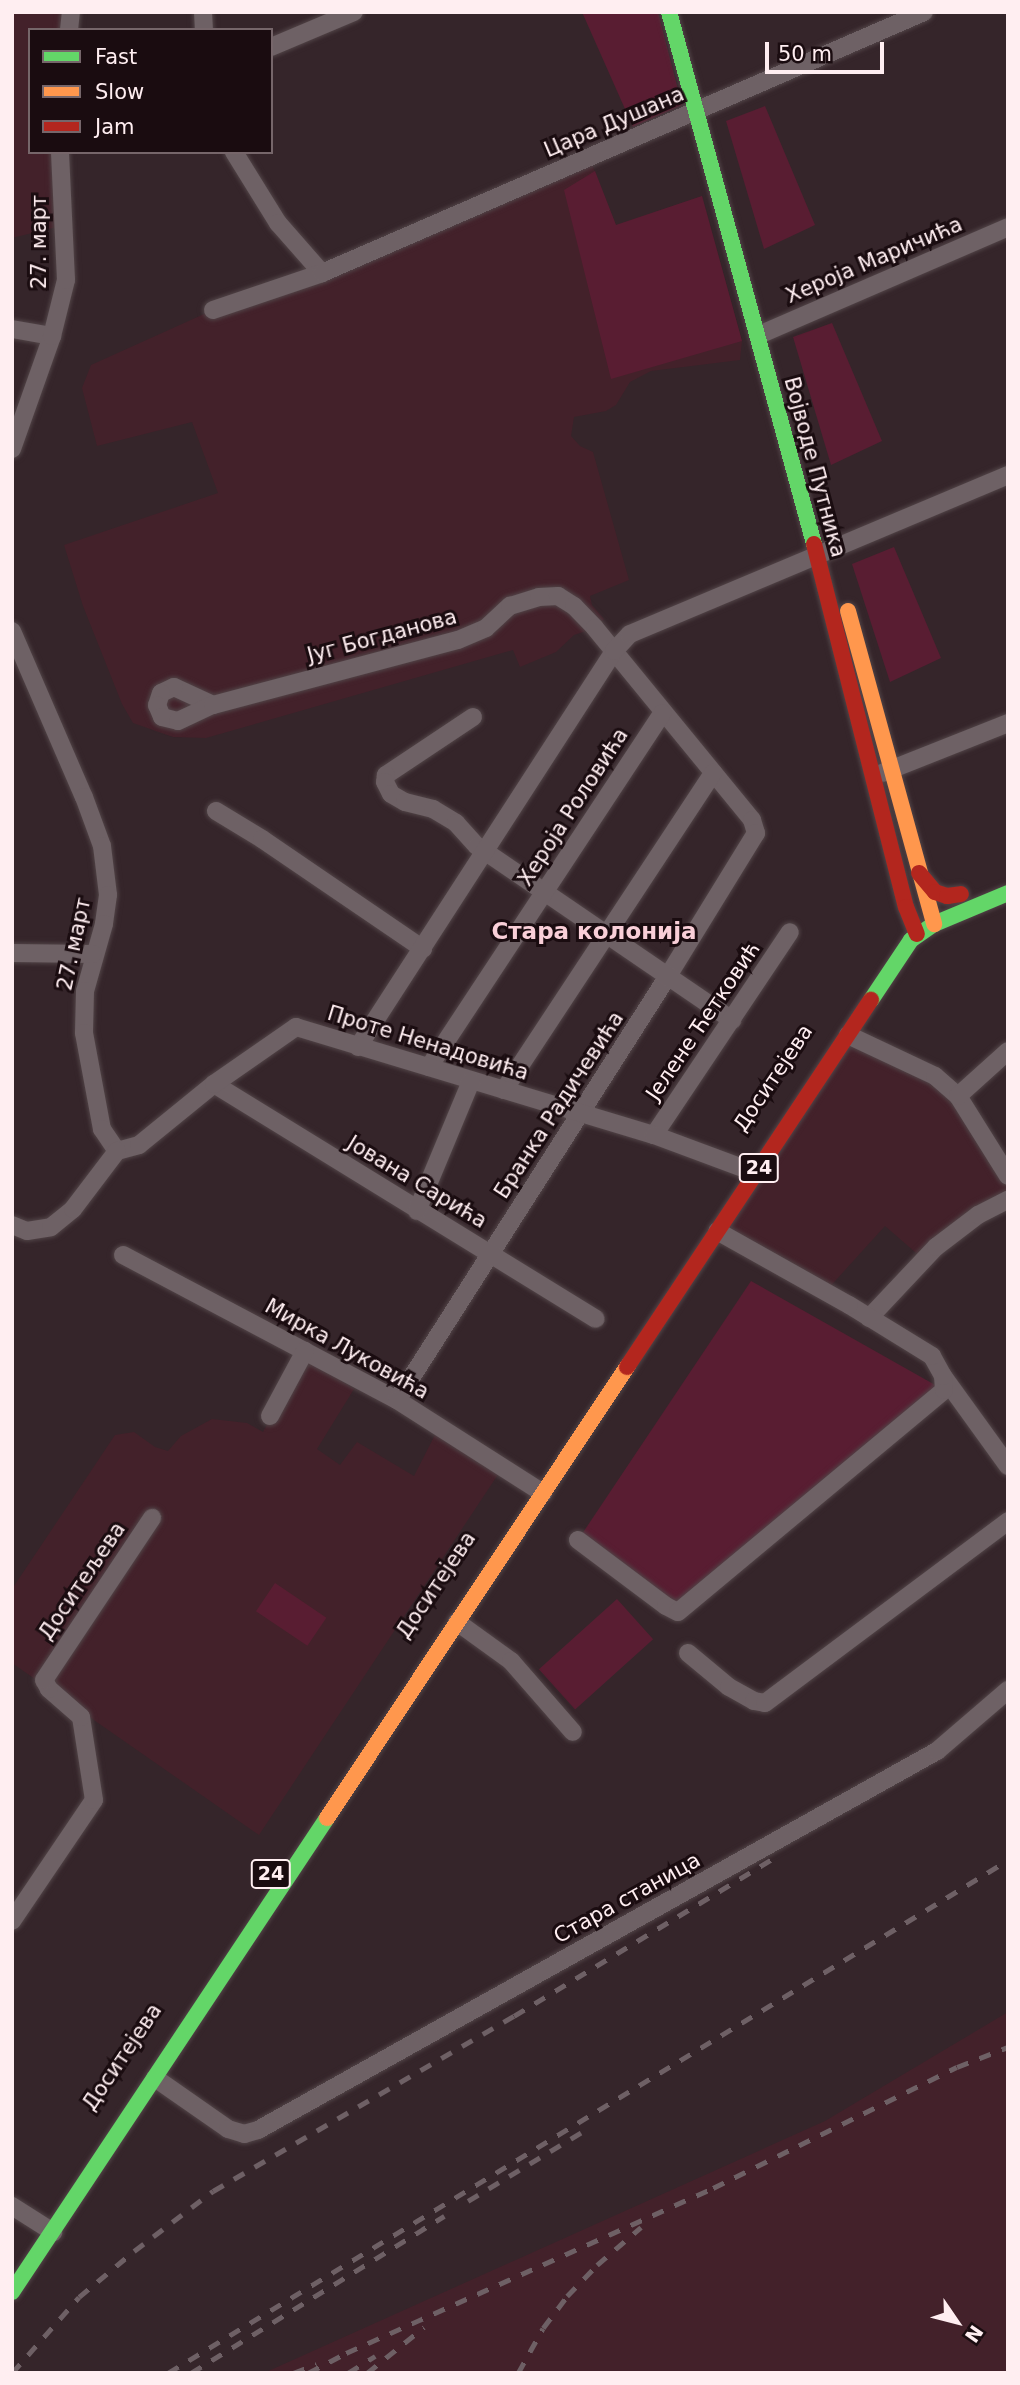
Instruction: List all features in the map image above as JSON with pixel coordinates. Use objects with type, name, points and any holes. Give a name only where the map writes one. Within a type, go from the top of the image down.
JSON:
[{"type":"main road","name":"Војводе Путника","points":[[668,12],[707,100]]},
{"type":"main road","name":"Војводе Путника","points":[[686,12],[824,551],[893,769],[918,872],[932,916]]},
{"type":"main road","name":"Војводе Путника","points":[[768,308],[766,332],[779,349]]},
{"type":"main road","name":"Војводе Путника","points":[[797,419],[872,776],[900,887],[914,927]]},
{"type":"main road","name":"24","points":[[897,932],[914,927],[967,891],[947,895],[935,892],[918,872]]},
{"type":"main road","points":[[897,932],[902,908],[900,887]]},
{"type":"main road","name":"24","points":[[932,916],[1008,893]]},
{"type":"main road","name":"Доситејева","points":[[664,1296],[717,1231],[749,1170],[848,1035],[914,927]]},
{"type":"main road","name":"Доситејева","points":[[12,2292],[46,2227],[749,1170],[897,932]]},
{"type":"main road","name":"Доситејева","points":[[12,2263],[46,2227],[155,2078],[457,1622],[537,1489]]},
{"type":"street","points":[[273,46],[354,12]]},
{"type":"street","name":"Цара Душана","points":[[213,310],[322,273],[707,100],[924,12]]},
{"type":"street","name":"27. март","points":[[12,449],[52,336],[66,281],[60,154]]},
{"type":"street","points":[[234,154],[278,223],[322,273]]},
{"type":"street","name":"Хероја Маричића","points":[[766,332],[1008,227]]},
{"type":"street","points":[[12,329],[52,336]]},
{"type":"street","points":[[358,1046],[423,950],[614,651],[641,628],[1008,475]]},
{"type":"street","name":"Југ Богданова","points":[[213,705],[458,640],[485,628],[505,608],[552,595],[574,606],[614,651],[752,820],[756,833]]},
{"type":"street","name":"27. март","points":[[12,631],[84,797],[102,846],[108,895],[104,924],[93,954],[85,991],[85,1042],[102,1129],[117,1151]]},
{"type":"street","name":"Хероја Роловића","points":[[429,1067],[662,713]]},
{"type":"street","points":[[472,717],[391,771],[385,782],[391,794],[441,814],[461,827],[485,851],[732,1020]]},
{"type":"street","points":[[872,776],[1008,723]]},
{"type":"street","points":[[504,1090],[713,773]]},
{"type":"street","points":[[216,811],[262,839],[423,950]]},
{"type":"street","name":"Бранка Радичевића","points":[[397,1400],[668,976],[756,833]]},
{"type":"street","name":"Јелене Ћетковић","points":[[654,1135],[790,932]]},
{"type":"street","points":[[12,953],[93,954]]},
{"type":"street","name":"Проте Ненадовића","points":[[117,1151],[139,1145],[214,1084],[296,1027],[654,1135],[749,1170]]},
{"type":"street","name":"Доситејева","points":[[848,1035],[935,1076],[958,1096],[1008,1176]]},
{"type":"street","points":[[958,1096],[1008,1051]]},
{"type":"street","points":[[417,1211],[471,1081]]},
{"type":"street","name":"Јована Сарића","points":[[214,1084],[596,1319]]},
{"type":"street","points":[[12,1225],[27,1231],[51,1227],[73,1209],[117,1151]]},
{"type":"street","points":[[869,1318],[936,1247],[978,1215],[1008,1200]]},
{"type":"street","points":[[717,1231],[932,1356],[943,1376],[1008,1466]]},
{"type":"street","name":"Мирка Луковића","points":[[123,1255],[397,1400],[537,1489]]},
{"type":"street","points":[[270,1416],[305,1351]]},
{"type":"street","points":[[578,1540],[666,1606],[678,1612],[944,1390],[943,1376]]},
{"type":"street","name":"Доситељева","points":[[12,1921],[94,1800],[81,1717],[49,1689],[44,1679],[152,1518]]},
{"type":"street","points":[[688,1653],[729,1688],[754,1701],[765,1703],[1008,1521]]},
{"type":"street","points":[[457,1622],[511,1661],[573,1732]]},
{"type":"street","name":"Стара станица","points":[[155,2078],[228,2129],[244,2134],[258,2130],[937,1751],[1008,1690]]},
{"type":"street","points":[[12,2206],[46,2227]]},
{"type":"shaded area","points":[[12,12],[71,12],[69,28],[28,28],[28,154],[60,154],[65,225],[12,238]]},
{"type":"shaded area","points":[[582,12],[658,12],[682,105],[633,127]]},
{"type":"shaded area","points":[[765,106],[815,225],[764,249],[726,121]]},
{"type":"shaded area","points":[[589,157],[616,225],[702,196],[742,341],[740,360],[651,371],[630,382],[616,405],[606,411],[574,417],[571,436],[580,446],[593,452],[629,580],[590,596],[592,605],[604,619],[595,628],[574,635],[556,652],[520,667],[513,650],[206,738],[173,737],[133,723],[122,704],[83,606],[64,545],[218,493],[192,422],[97,446],[82,388],[91,365],[213,310]]},
{"type":"shaded area","points":[[595,171],[616,225],[702,196],[742,341],[611,379],[564,190]]},
{"type":"shaded area","points":[[832,323],[882,441],[831,465],[793,337]]},
{"type":"shaded area","points":[[894,547],[941,658],[890,682],[852,564]]},
{"type":"shaded area","points":[[848,1035],[935,1076],[1008,1176],[1008,1200],[923,1259],[885,1226],[826,1291],[717,1231]]},
{"type":"shaded area","points":[[751,1281],[944,1390],[678,1612],[578,1540]]},
{"type":"shaded area","points":[[305,1357],[354,1389],[317,1449],[340,1465],[357,1442],[414,1476],[437,1431],[501,1470],[259,1835],[12,1663],[12,1589],[115,1435],[134,1432],[155,1447],[168,1451],[181,1436],[212,1419],[247,1423],[263,1432]]},
{"type":"shaded area","points":[[275,1583],[326,1618],[307,1646],[256,1611]]},
{"type":"shaded area","points":[[617,1599],[653,1639],[575,1709],[539,1669]]},
{"type":"shaded area","points":[[1008,2012],[1008,2373],[264,2373],[825,2121]]},
{"type":"railway","points":[[12,2373],[79,2297],[213,2191],[514,2016],[777,1856]]},
{"type":"railway","points":[[168,2373],[1008,1860]]},
{"type":"railway","points":[[308,2373],[346,2353],[713,2188],[957,2067],[1008,2047]]},
{"type":"railway","points":[[468,2201],[590,2127]]},
{"type":"railway","points":[[191,2373],[444,2216]]},
{"type":"railway","points":[[518,2373],[543,2328],[567,2296],[597,2265],[641,2227]]},
{"type":"railway","points":[[367,2373],[424,2327]]},
{"type":"railway","points":[[348,2373],[375,2356]]},
{"type":"railway","points":[[293,2373],[316,2364]]},
{"type":"traffic: fast","points":[[669,12],[814,544]]},
{"type":"traffic: fast","points":[[871,1000],[911,940],[934,924],[1008,893]]},
{"type":"traffic: fast","points":[[12,2292],[327,1818]]},
{"type":"traffic: slow","points":[[848,611],[934,924]]},
{"type":"traffic: slow","points":[[327,1818],[627,1367]]},
{"type":"traffic: jam","points":[[814,544],[906,907],[917,934]]},
{"type":"traffic: jam","points":[[919,873],[935,892],[947,896],[961,894]]},
{"type":"traffic: jam","points":[[627,1367],[871,1000]]},
{"type":"district","name":"Стара колонија","points":[[594,931]]}]
